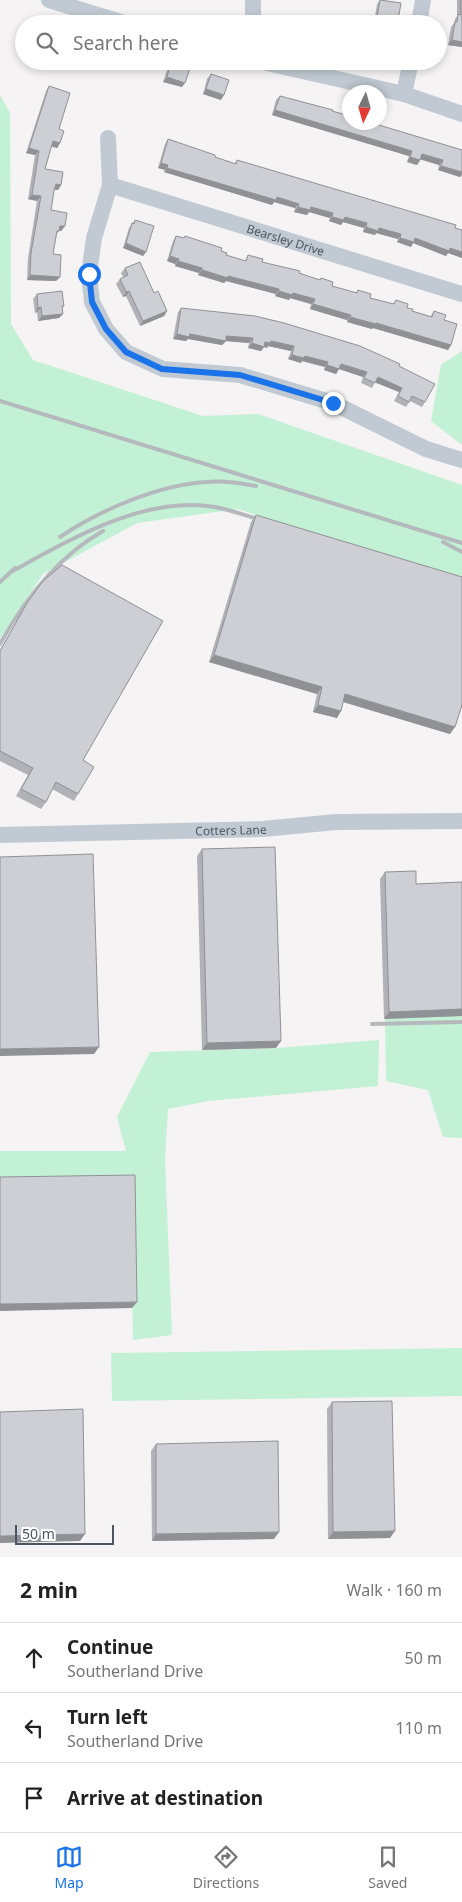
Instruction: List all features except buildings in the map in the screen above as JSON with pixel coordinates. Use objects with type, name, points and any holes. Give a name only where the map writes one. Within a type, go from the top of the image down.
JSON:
[{"type":"street","points":[[49,0],[68,2],[103,15]]},
{"type":"street","points":[[253,0],[253,15]]},
{"type":"street","points":[[420,15],[423,0]]},
{"type":"street","points":[[298,70],[404,94],[462,114]]},
{"type":"street","points":[[404,94],[409,70]]},
{"type":"street","points":[[108,138],[110,185],[94,238],[89,274],[92,302],[106,329],[126,352],[162,369],[240,375],[333,403],[426,449],[462,460]]},
{"type":"street","name":"Bearsley Drive","points":[[110,185],[462,294]]},
{"type":"street","name":"Cotters Lane","points":[[0,835],[263,828],[336,822],[462,821]]},
{"type":"green space","points":[[0,95],[10,113],[11,324],[33,360],[203,416],[258,414],[462,485],[462,584],[238,509],[137,523],[43,574],[0,639]]},
{"type":"green space","points":[[462,351],[462,445],[431,421],[441,365]]},
{"type":"green space","points":[[462,1016],[462,1138],[443,1137],[428,1090],[386,1081],[385,1019]]},
{"type":"green space","points":[[379,1040],[378,1086],[208,1101],[168,1109],[165,1158],[172,1335],[133,1340],[130,1182],[0,1184],[0,1151],[126,1151],[117,1117],[150,1052],[276,1048]]},
{"type":"green space","points":[[462,1348],[462,1396],[112,1401],[111,1353]]},
{"type":"railway","points":[[0,401],[462,543]]},
{"type":"railway","points":[[60,537],[93,517],[130,500],[169,488],[212,481],[256,486]]},
{"type":"railway","points":[[11,572],[83,534],[135,514],[162,507],[188,505],[215,507],[267,522]]},
{"type":"railway","points":[[0,644],[20,611],[44,580],[71,553],[103,531]]},
{"type":"railway","points":[[443,542],[462,552]]},
{"type":"railway","points":[[0,582],[15,568]]},
{"type":"railway","points":[[372,1024],[462,1022]]},
{"type":"route","points":[[89,274],[92,302],[106,329],[126,352],[162,369],[240,375],[333,403]]}]
